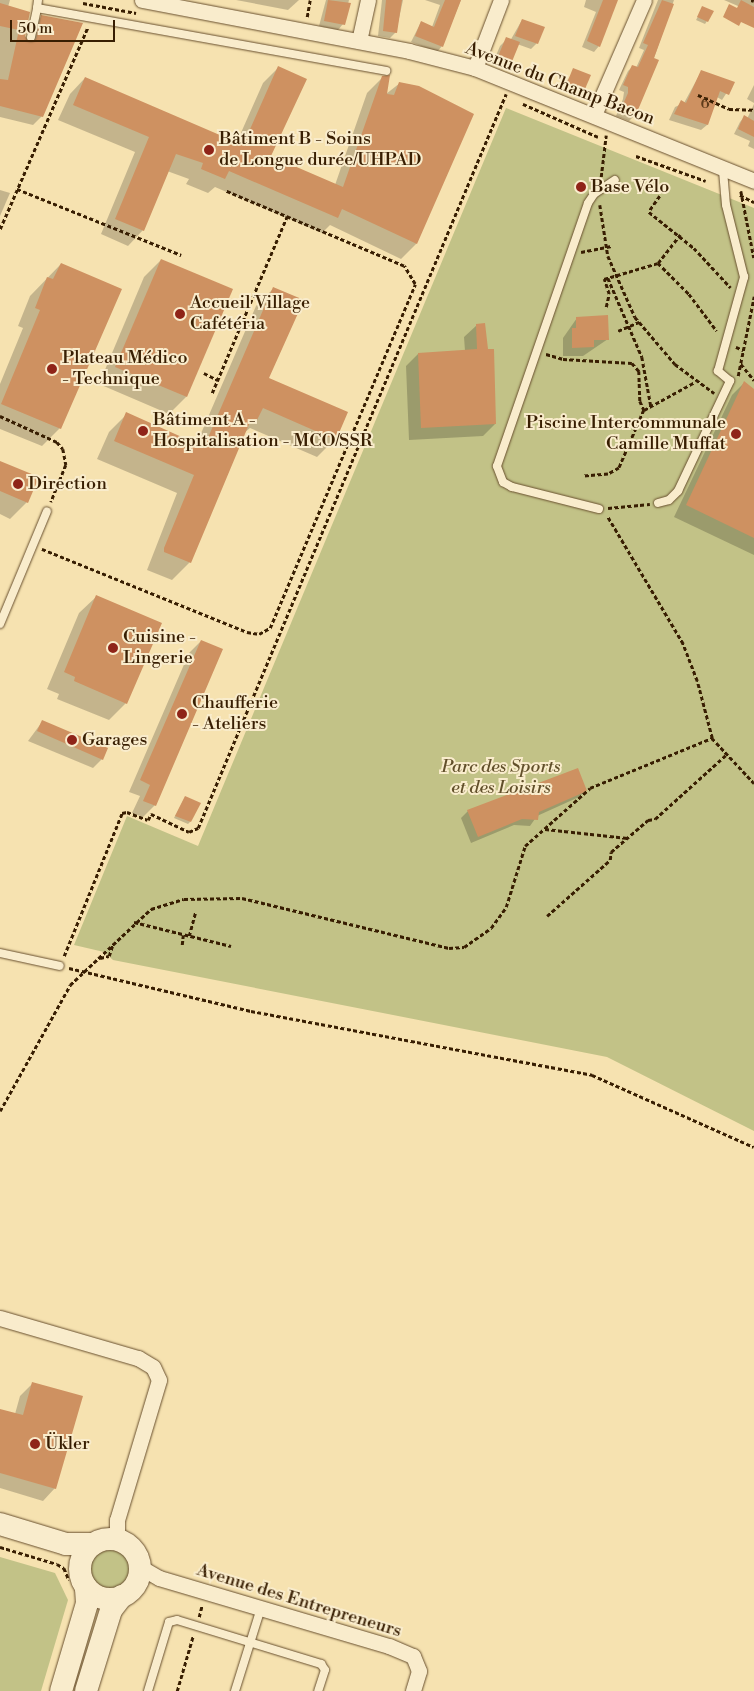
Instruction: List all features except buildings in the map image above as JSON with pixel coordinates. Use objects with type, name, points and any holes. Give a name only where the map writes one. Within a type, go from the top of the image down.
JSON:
[{"type":"main road","points":[[0,1524],[66,1544],[93,1544],[117,1539],[133,1549],[140,1567],[136,1584],[122,1596],[111,1610],[86,1691]]},
{"type":"main road","points":[[0,1539],[64,1559],[79,1583],[87,1603],[61,1691]]},
{"type":"main road","points":[[79,1583],[82,1557],[93,1544]]},
{"type":"main road","points":[[79,1583],[103,1598],[122,1596]]},
{"type":"street","name":"Avenue du Champ Bacon","points":[[142,0],[358,41],[475,68],[749,179]]},
{"type":"street","points":[[358,41],[368,0]]},
{"type":"street","points":[[475,68],[501,0]]},
{"type":"street","points":[[601,118],[644,0]]},
{"type":"street","points":[[0,1318],[138,1358],[153,1367],[159,1380],[117,1520],[117,1539]]},
{"type":"street","name":"Avenue des Entrepreneurs","points":[[140,1567],[159,1578],[389,1646],[413,1656],[419,1671],[413,1691]]},
{"type":"lane","points":[[30,37],[37,4],[386,71]]},
{"type":"lane","points":[[658,503],[669,500],[678,491],[730,381],[718,371],[744,277],[726,205],[723,169]]},
{"type":"lane","points":[[599,508],[512,487],[498,475],[498,458],[538,351],[574,237],[588,203],[600,190],[615,180]]},
{"type":"lane","points":[[0,624],[48,511]]},
{"type":"lane","points":[[0,953],[60,966]]},
{"type":"lane","points":[[235,1691],[261,1608]]},
{"type":"lane","points":[[148,1691],[169,1622],[177,1620],[321,1664],[325,1670],[318,1691]]},
{"type":"path","points":[[0,229],[83,32]]},
{"type":"path","points":[[508,91],[198,828],[189,832],[151,814],[148,820],[127,812],[122,814],[60,966],[251,1011],[592,1075],[754,1147]]},
{"type":"path","points":[[698,94],[729,109],[754,110]]},
{"type":"path","points":[[601,118],[600,190],[606,247],[615,276],[639,322],[664,353],[696,382],[722,398]]},
{"type":"path","points":[[636,156],[706,181]]},
{"type":"path","points":[[749,179],[740,196],[754,258]]},
{"type":"path","points":[[17,189],[181,255]]},
{"type":"path","points":[[33,546],[247,632],[259,634],[270,628],[415,284],[404,266],[226,190]]},
{"type":"path","points":[[660,196],[649,212],[680,235],[731,288],[741,289]]},
{"type":"path","points":[[740,196],[754,202]]},
{"type":"path","points":[[212,392],[287,216]]},
{"type":"path","points":[[606,308],[609,294],[604,279],[658,263],[680,235]]},
{"type":"path","points":[[581,252],[612,246]]},
{"type":"path","points":[[658,263],[689,294],[727,344],[743,350]]},
{"type":"path","points":[[608,278],[642,357],[651,406]]},
{"type":"path","points":[[730,381],[736,383],[754,297]]},
{"type":"path","points":[[618,331],[639,322]]},
{"type":"path","points":[[538,351],[563,359],[632,363],[639,371],[640,401],[644,410]]},
{"type":"path","points":[[741,363],[754,380]]},
{"type":"path","points":[[204,373],[218,380]]},
{"type":"path","points":[[584,476],[608,474],[619,468],[644,410],[696,382]]},
{"type":"path","points":[[0,416],[57,442],[63,449],[66,465],[48,511]]},
{"type":"path","points":[[599,508],[658,503]]},
{"type":"path","points":[[599,508],[611,521],[683,644],[697,681],[712,738],[754,783]]},
{"type":"path","points":[[0,1111],[70,985],[134,922],[166,903],[213,897],[242,898],[449,948],[464,947],[491,928],[506,907],[525,846],[590,788],[712,738]]},
{"type":"path","points":[[546,916],[610,860],[611,852],[648,820],[656,819],[726,754]]},
{"type":"path","points":[[545,829],[628,838]]},
{"type":"path","points":[[189,936],[195,913]]},
{"type":"path","points":[[134,922],[231,946]]},
{"type":"path","points":[[182,945],[184,934]]},
{"type":"path","points":[[98,958],[109,956],[113,943]]},
{"type":"path","points":[[0,1547],[57,1564],[64,1568],[79,1583]]},
{"type":"path","points":[[177,1691],[206,1592]]},
{"type":"green space","name":"Parc des Sports et des Loisirs","points":[[506,108],[754,208],[754,1131],[607,1057],[113,960],[104,952],[74,945],[127,816],[198,846]]},
{"type":"green space","points":[[106,1548],[114,1548],[125,1554],[131,1569],[125,1584],[114,1590],[106,1590],[95,1584],[89,1573],[89,1565],[95,1554]]},
{"type":"green space","points":[[0,1557],[55,1573],[68,1600],[41,1691],[0,1691]]},
{"type":"place","name":"Bâtiment B - Soins de Longue durée/UHPAD","points":[[209,150]]},
{"type":"place","name":"Base Vélo","points":[[581,187]]},
{"type":"place","name":"Accueil Village Cafétéria","points":[[180,314]]},
{"type":"place","name":"Plateau Médico - Technique","points":[[52,369]]},
{"type":"place","name":"Bâtiment A - Hospitalisation - MCO/SSR","points":[[143,431]]},
{"type":"place","name":"Piscine Intercommunale Camille Muffat","points":[[736,434]]},
{"type":"place","name":"Direction","points":[[18,484]]},
{"type":"place","name":"Cuisine - Lingerie","points":[[113,648]]},
{"type":"place","name":"Chaufferie - Ateliers","points":[[182,714]]},
{"type":"place","name":"Garages","points":[[72,740]]},
{"type":"place","name":"Ükler","points":[[35,1444]]}]
